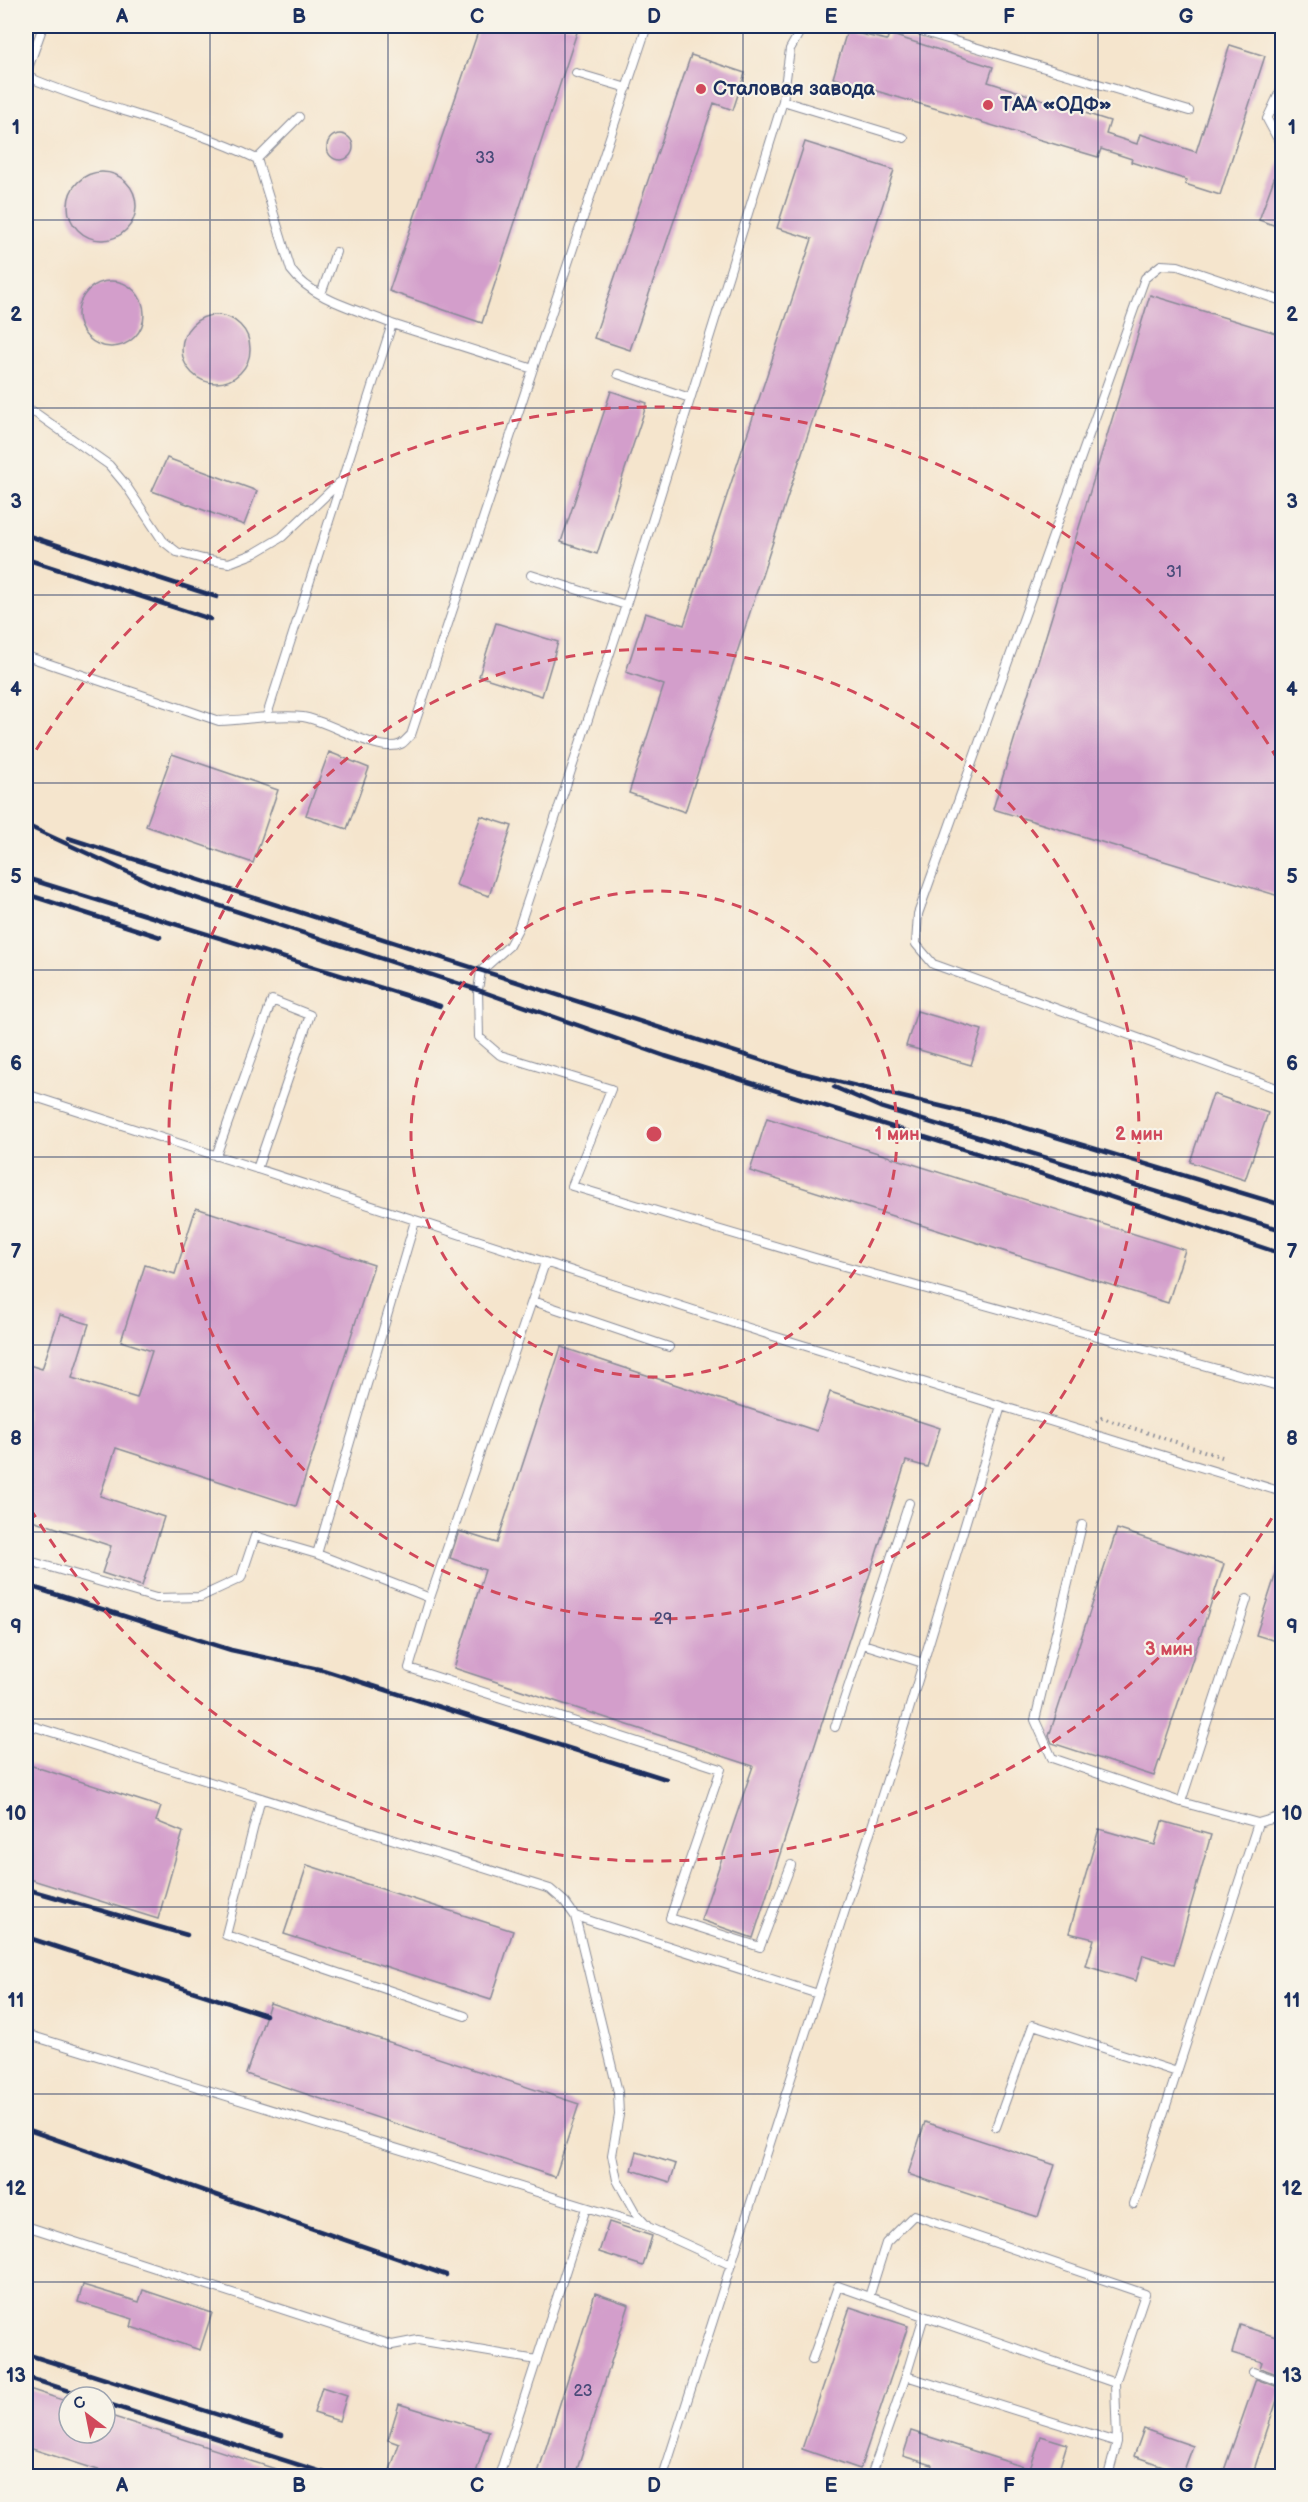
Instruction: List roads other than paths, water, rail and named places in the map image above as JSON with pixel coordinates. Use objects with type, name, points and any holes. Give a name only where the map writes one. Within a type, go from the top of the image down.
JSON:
[{"type":"lane","points":[[43,26],[26,75],[72,96],[227,144],[257,159],[291,270],[301,283],[321,294],[392,324],[533,369]]},
{"type":"lane","points":[[26,656],[219,721],[246,720],[267,715],[306,717],[381,745],[400,745],[411,735],[647,26]]},
{"type":"lane","points":[[803,26],[790,49],[783,101],[626,605],[519,927],[509,946],[481,971],[478,990],[479,1037],[500,1055],[611,1089],[572,1186],[822,1260],[1282,1388]]},
{"type":"lane","points":[[904,26],[1189,111]]},
{"type":"lane","points":[[576,73],[627,88]]},
{"type":"lane","points":[[1282,87],[1268,119],[1282,147]]},
{"type":"lane","points":[[783,101],[904,138]]},
{"type":"lane","points":[[257,159],[299,117]]},
{"type":"lane","points":[[321,294],[336,252]]},
{"type":"lane","points":[[1282,301],[1178,266],[1161,265],[1145,278],[918,915],[916,944],[933,964],[1282,1090]]},
{"type":"lane","points":[[267,715],[392,324]]},
{"type":"lane","points":[[618,374],[690,398]]},
{"type":"lane","points":[[26,409],[37,414],[109,465],[125,483],[163,542],[177,552],[203,559],[229,563],[255,553],[282,537],[324,499],[342,478]]},
{"type":"lane","points":[[531,575],[626,605]]},
{"type":"lane","points":[[216,1156],[272,1000],[310,1015],[257,1169]]},
{"type":"lane","points":[[26,1094],[546,1263],[1282,1492]]},
{"type":"lane","points":[[317,1554],[415,1221]]},
{"type":"lane","points":[[546,1263],[430,1598],[409,1668],[721,1769],[670,1918],[760,1947],[791,1865]]},
{"type":"lane","points":[[533,1301],[669,1347]]},
{"type":"lane","points":[[663,2476],[923,1663],[1000,1406]]},
{"type":"lane","points":[[835,1727],[909,1503]]},
{"type":"lane","points":[[1082,1525],[1035,1720],[1052,1758],[1181,1802],[1258,1823],[1282,1816]]},
{"type":"lane","points":[[26,1560],[156,1598],[200,1597],[241,1578],[255,1536],[317,1554],[430,1598]]},
{"type":"lane","points":[[1181,1802],[1247,1599]]},
{"type":"lane","points":[[863,1644],[923,1663]]},
{"type":"lane","points":[[26,1724],[550,1889],[566,1902],[575,1916],[618,2092],[619,2115],[612,2155],[616,2180],[636,2214],[648,2227]]},
{"type":"lane","points":[[261,1798],[226,1935],[465,2016]]},
{"type":"lane","points":[[1134,2204],[1258,1823]]},
{"type":"lane","points":[[575,1916],[818,1994]]},
{"type":"lane","points":[[996,2127],[1033,2025],[1177,2072]]},
{"type":"lane","points":[[26,2034],[648,2227],[731,2265]]},
{"type":"lane","points":[[499,2476],[586,2208]]},
{"type":"lane","points":[[869,2297],[886,2243],[914,2215],[1145,2294],[1116,2383],[1117,2442],[1108,2476]]},
{"type":"lane","points":[[26,2226],[392,2345],[418,2340],[537,2360]]},
{"type":"lane","points":[[812,2360],[838,2286],[1116,2383]]},
{"type":"lane","points":[[871,2476],[924,2316]]},
{"type":"lane","points":[[1253,2372],[1282,2382]]},
{"type":"lane","points":[[906,2376],[1117,2442]]},
{"type":"lane","points":[[26,2471],[40,2476]]},
{"type":"railway","points":[[26,535],[217,597]]},
{"type":"railway","points":[[26,559],[210,619]]},
{"type":"railway","points":[[26,825],[156,885],[478,990],[665,1056],[1027,1169],[1282,1254]]},
{"type":"railway","points":[[68,838],[798,1072],[1003,1121],[1282,1205]]},
{"type":"railway","points":[[26,878],[440,1006]]},
{"type":"railway","points":[[26,894],[160,937]]},
{"type":"railway","points":[[834,1087],[880,1107],[1282,1230]]},
{"type":"railway","points":[[26,1585],[231,1650],[323,1670],[666,1779]]},
{"type":"railway","points":[[26,1889],[187,1935]]},
{"type":"railway","points":[[26,1937],[266,2015]]},
{"type":"railway","points":[[26,2129],[446,2275]]},
{"type":"railway","points":[[26,2354],[282,2435]]},
{"type":"railway","points":[[26,2377],[57,2387]]},
{"type":"railway","points":[[117,2407],[334,2476]]},
{"type":"place","name":"Сталовая завода","points":[[701,89]]},
{"type":"place","name":"ТАА «ОДФ»","points":[[988,105]]}]
